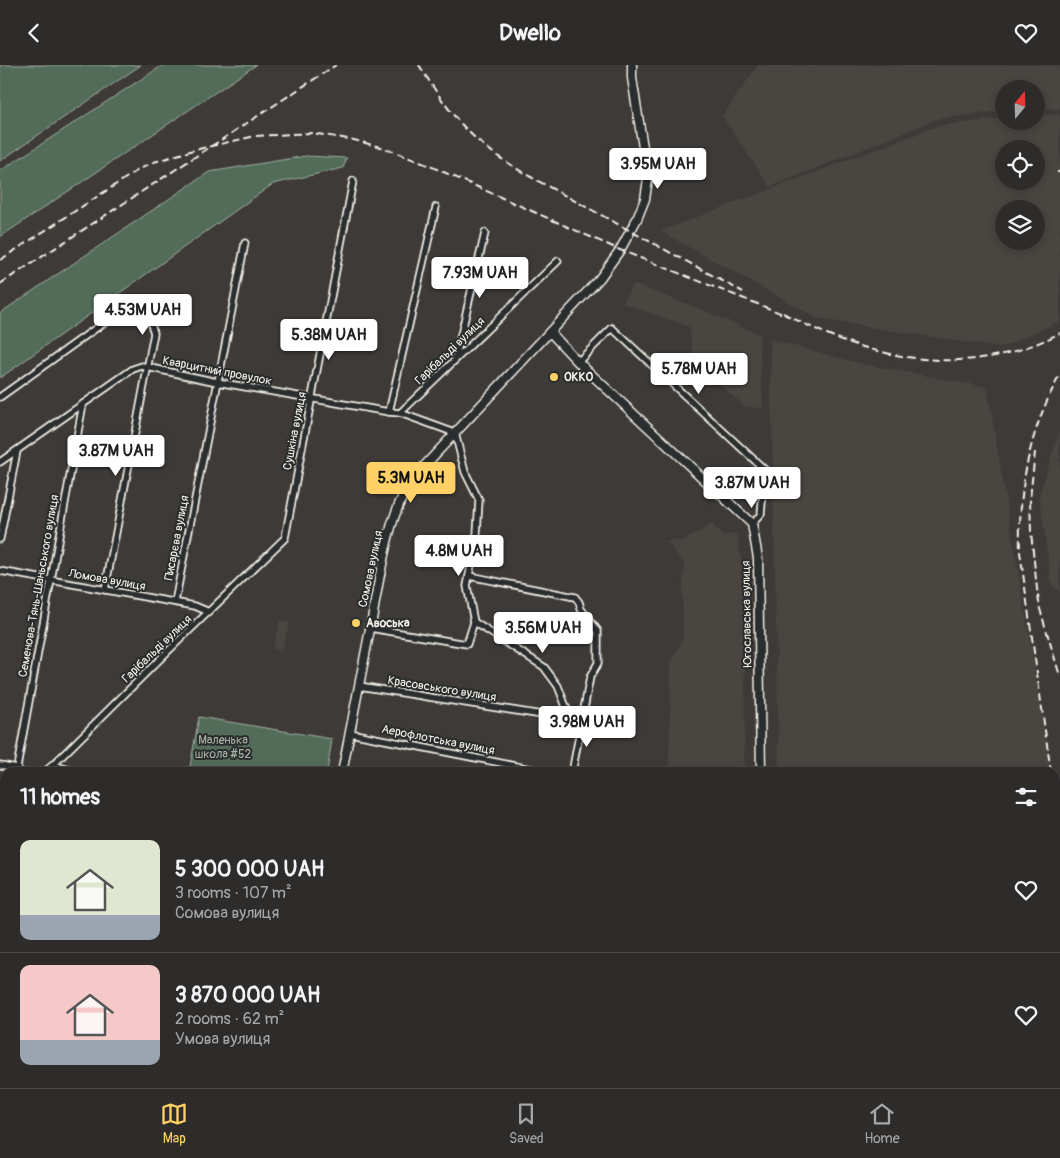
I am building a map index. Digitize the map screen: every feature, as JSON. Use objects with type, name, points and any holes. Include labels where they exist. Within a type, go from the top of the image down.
[{"type":"main road","name":"Сомова вулиця","points":[[343,767],[360,686],[378,581],[397,507],[405,489],[610,266],[637,219],[645,199],[648,179],[632,78],[632,65]]},
{"type":"main road","points":[[550,332],[578,362],[752,524]]},
{"type":"main road","name":"Югославська вулиця","points":[[752,524],[758,558],[761,767]]},
{"type":"street","name":"Сушкіна вулиця","points":[[285,539],[353,181]]},
{"type":"street","points":[[389,412],[436,207]]},
{"type":"street","points":[[455,360],[485,233]]},
{"type":"street","name":"Писарєва вулиця","points":[[175,603],[245,243]]},
{"type":"street","name":"Гарібальді вулиця","points":[[400,413],[558,261]]},
{"type":"street","points":[[0,397],[134,301],[141,303],[148,315],[154,333],[105,590]]},
{"type":"street","points":[[578,362],[612,328],[765,470],[761,514],[752,524]]},
{"type":"street","name":"Кварцитний провулок","points":[[0,462],[137,367],[400,413],[455,433]]},
{"type":"street","name":"Семенова-Тянь-Шаньського вулиця","points":[[19,767],[50,580],[83,404]]},
{"type":"street","points":[[370,628],[467,644],[474,623],[468,586],[477,534],[479,500],[465,472],[455,433]]},
{"type":"street","points":[[0,539],[16,451]]},
{"type":"street","name":"Гарібальді вулиця","points":[[51,767],[285,539]]},
{"type":"street","name":"Ломова вулиця","points":[[0,571],[195,606],[209,612]]},
{"type":"street","points":[[469,576],[578,599],[581,609],[598,631],[598,663],[590,677],[580,721],[573,767]]},
{"type":"street","points":[[474,623],[544,667],[558,686],[571,720]]},
{"type":"street","name":"Красовського вулиця","points":[[360,686],[580,721]]},
{"type":"street","name":"Аерофлотська вулиця","points":[[350,733],[521,767]]},
{"type":"street","points":[[54,765],[60,767]]},
{"type":"shaded area","points":[[758,65],[1060,65],[1060,109],[1045,109],[1045,80],[995,80],[995,112],[938,119],[770,187],[722,116]]},
{"type":"shaded area","points":[[1045,114],[1060,115],[1060,321],[1001,348],[818,319],[660,231],[937,126],[995,119],[995,130],[1045,130]]},
{"type":"shaded area","points":[[633,284],[698,308],[759,334],[763,409],[744,406],[695,363],[689,327],[622,303]]},
{"type":"shaded area","points":[[770,339],[858,363],[987,387],[1051,767],[779,767]]},
{"type":"shaded area","points":[[1060,429],[1060,592],[1052,586],[1039,495]]},
{"type":"shaded area","points":[[712,524],[723,536],[737,533],[746,590],[744,767],[671,767],[669,758],[671,662],[683,638],[682,592],[685,565],[666,541],[685,540]]},
{"type":"shaded area","points":[[280,620],[290,623],[281,652],[272,649]]},
{"type":"green space","points":[[0,65],[141,65],[0,161]]},
{"type":"green space","points":[[163,65],[256,65],[0,237],[0,171]]},
{"type":"green space","points":[[306,156],[347,158],[343,168],[273,184],[0,378],[0,313],[209,172]]},
{"type":"green space","name":"Маленька школа #52","points":[[199,717],[332,739],[328,767],[190,767]]},
{"type":"railway","points":[[0,284],[336,65]]},
{"type":"railway","points":[[419,65],[453,115],[474,137],[496,155],[529,176],[743,292]]},
{"type":"railway","points":[[0,260],[138,170],[154,162],[190,151],[255,136],[312,133],[354,140],[384,148],[430,166],[620,250],[788,316]]},
{"type":"railway","points":[[783,313],[850,343],[885,353],[920,359],[955,360],[990,357],[1025,348],[1060,333]]},
{"type":"railway","points":[[1050,767],[1020,552],[1020,529],[1024,483],[1033,439],[1040,417],[1060,375]]},
{"type":"railway","points":[[1035,452],[1030,499],[1031,532],[1037,589],[1040,609],[1060,676]]},
{"type":"place","name":"ОККО","points":[[554,377]]},
{"type":"place","name":"Авоська","points":[[356,623]]}]
